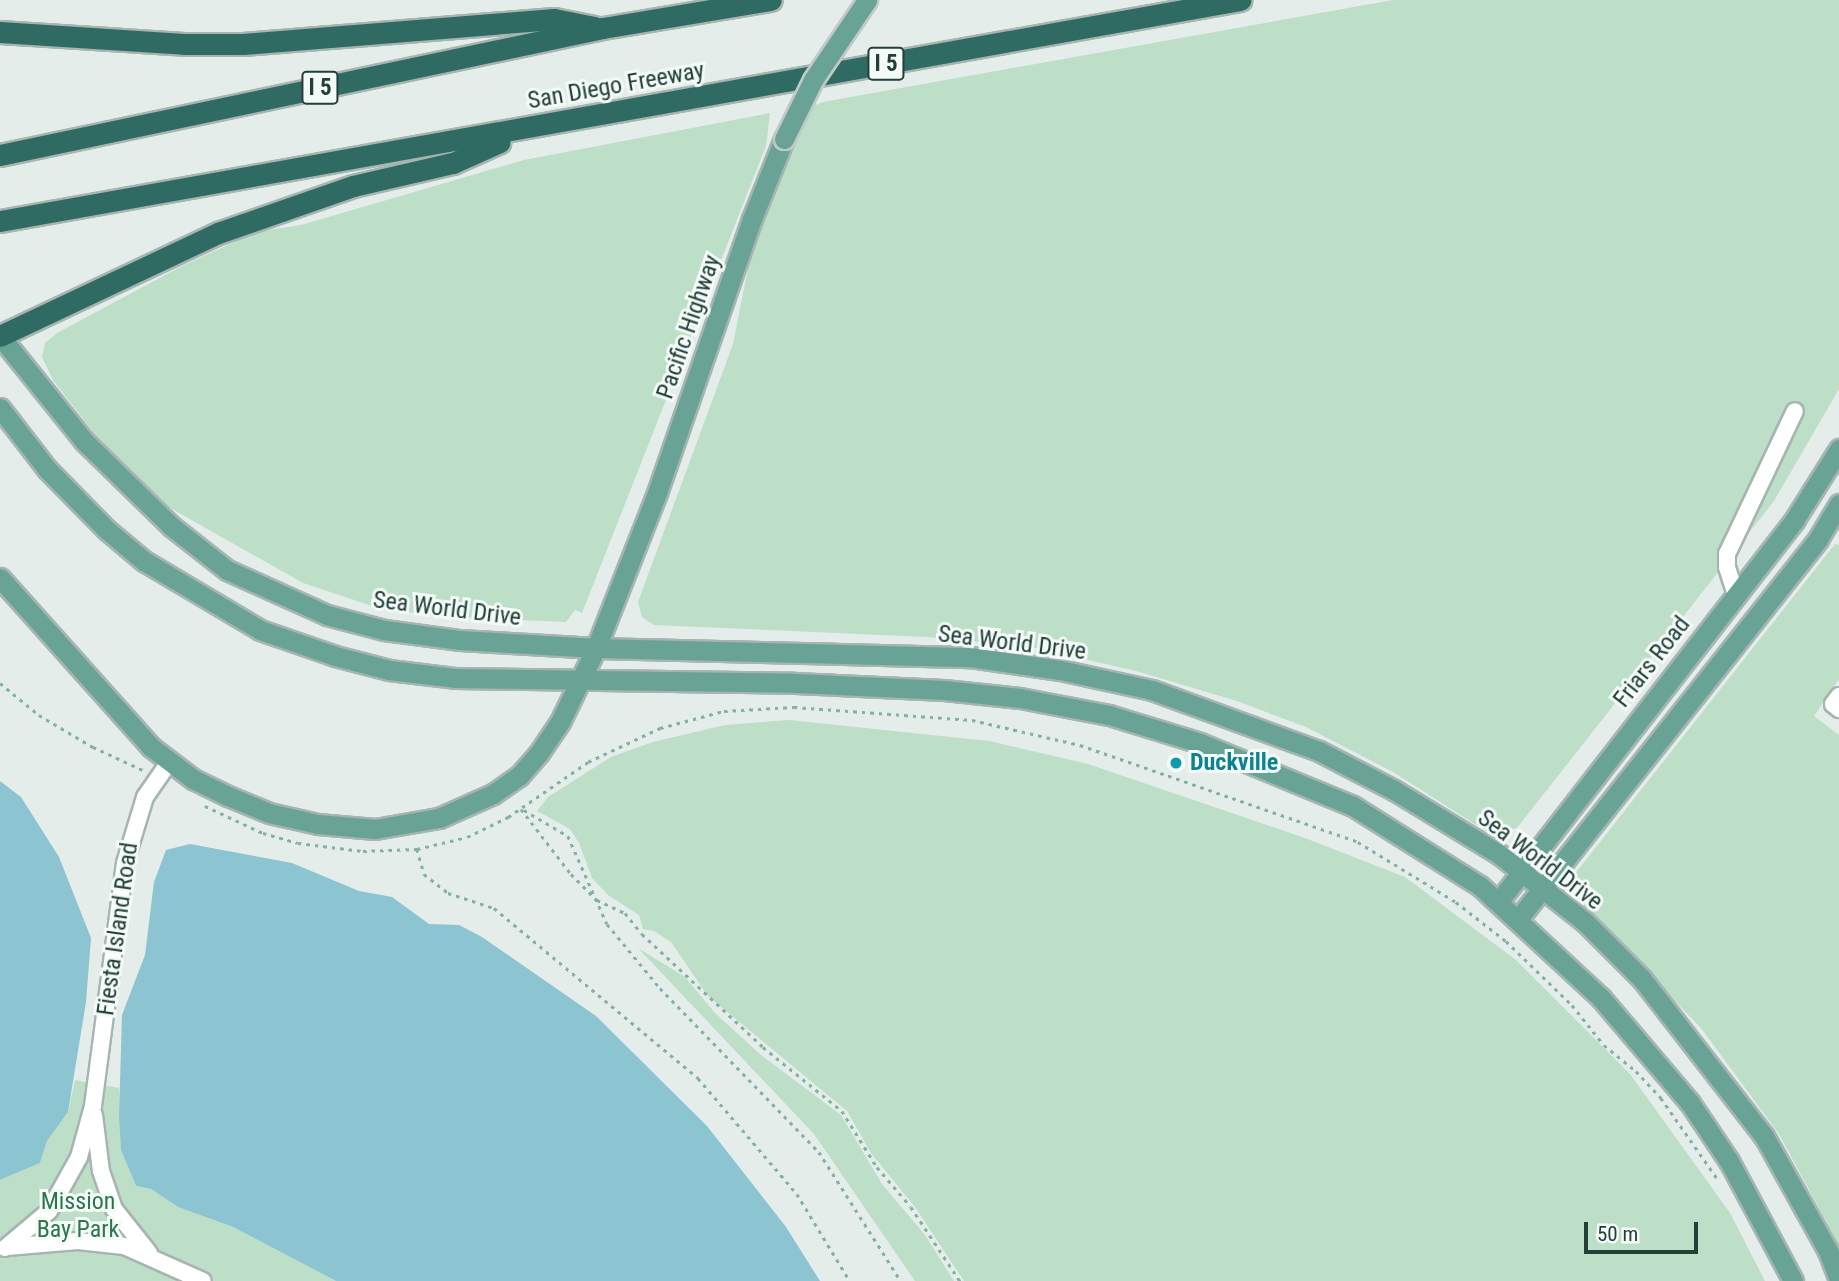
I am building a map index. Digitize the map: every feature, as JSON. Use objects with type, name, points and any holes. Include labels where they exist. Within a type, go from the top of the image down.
[{"type":"highway","name":"I 5","points":[[0,155],[603,28],[771,0]]},
{"type":"highway","name":"San Diego Freeway","points":[[0,221],[1240,0]]},
{"type":"highway","points":[[0,32],[184,44],[243,44],[554,19],[603,28]]},
{"type":"highway","points":[[0,336],[218,233],[353,186],[453,163],[531,128]]},
{"type":"main road","name":"Pacific Highway","points":[[0,578],[151,747],[194,779],[269,813],[318,824],[375,829],[412,824],[465,809],[519,776],[540,753],[560,722],[596,648],[657,493],[752,219],[784,139],[814,80],[867,0]]},
{"type":"main road","name":"Sea World Drive","points":[[0,336],[107,467],[171,526],[227,570],[327,615],[384,630],[460,640],[596,648],[970,657],[1060,670],[1152,690],[1320,751],[1394,790],[1520,870],[1585,922],[1649,986],[1763,1136],[1828,1251],[1839,1279]]},
{"type":"main road","points":[[0,408],[47,469],[107,530],[145,561],[260,630],[335,656],[389,670],[455,678],[781,683],[944,690],[1020,698],[1109,715],[1200,743],[1353,806],[1394,829],[1499,901],[1601,998],[1690,1103],[1729,1161],[1793,1281]]},
{"type":"main road","name":"Friars Road","points":[[1499,901],[1520,870],[1795,519],[1839,449]]},
{"type":"main road","points":[[1519,918],[1818,539],[1839,504]]},
{"type":"street","points":[[1736,595],[1727,567],[1727,554],[1795,411]]},
{"type":"street","points":[[1839,696],[1833,704],[1839,709]]},
{"type":"street","name":"Fiesta Island Road","points":[[2,1249],[50,1211],[79,1157],[93,1106],[125,863],[145,797],[170,761]]},
{"type":"street","name":"Fiesta Island Road","points":[[93,1106],[101,1171],[114,1209],[152,1256]]},
{"type":"street","name":"Fiesta Island Road","points":[[2,1249],[78,1241],[124,1246],[152,1256],[203,1281]]},
{"type":"path","points":[[0,683],[39,715],[93,747],[147,772]]},
{"type":"path","points":[[817,708],[972,720],[1080,745],[1358,842],[1456,902],[1506,940],[1572,1004],[1604,1045],[1636,1071],[1661,1098],[1726,1192]]},
{"type":"path","points":[[901,1281],[819,1152],[660,988],[607,924],[597,900],[568,836],[521,809],[571,874],[597,900],[625,913],[642,934],[764,1047],[842,1111],[877,1167],[911,1207],[960,1281]]},
{"type":"path","points":[[417,849],[424,874],[448,893],[494,908],[698,1079],[797,1195],[850,1281]]},
{"type":"green space","points":[[1393,0],[1839,0],[1839,389],[1774,501],[1517,828],[1492,835],[1393,772],[1306,727],[1237,701],[1136,671],[1036,648],[927,637],[654,625],[642,617],[638,602],[733,344],[749,263],[778,183],[811,107],[823,102]]},
{"type":"green space","points":[[770,113],[766,146],[582,613],[575,610],[566,622],[446,617],[378,608],[303,583],[165,505],[97,437],[53,380],[42,357],[45,343],[57,333],[182,266],[256,232],[301,225],[524,160]]},
{"type":"green space","points":[[1835,544],[1839,545],[1839,679],[1814,716],[1839,735],[1839,1246],[1779,1134],[1701,1028],[1571,895],[1570,880]]},
{"type":"green space","points":[[789,720],[989,741],[1088,764],[1305,838],[1405,877],[1516,960],[1630,1074],[1730,1213],[1765,1281],[964,1281],[915,1207],[871,1153],[847,1111],[708,996],[671,942],[654,931],[643,929],[639,915],[608,895],[592,878],[579,843],[570,829],[537,811],[548,797],[611,757],[653,742],[725,725]]},
{"type":"green space","points":[[638,948],[685,977],[715,1013],[761,1055],[841,1115],[882,1184],[925,1235],[954,1281],[915,1281],[814,1134]]},
{"type":"green space","name":"Mission Bay Park","points":[[75,1080],[119,1088],[121,1150],[136,1186],[151,1189],[178,1207],[233,1227],[336,1281],[0,1281],[0,1180],[40,1163],[47,1141],[68,1112]]},
{"type":"water","points":[[0,781],[21,797],[59,857],[91,938],[86,1002],[68,1112],[47,1141],[40,1163],[0,1180]]},
{"type":"water","points":[[190,844],[292,863],[359,891],[392,897],[429,924],[459,925],[482,937],[596,1016],[707,1126],[786,1227],[820,1281],[336,1281],[233,1227],[178,1207],[151,1189],[136,1186],[121,1150],[119,1115],[122,1015],[145,955],[154,882],[166,850]]},
{"type":"place","name":"Duckville","points":[[1176,763]]}]
